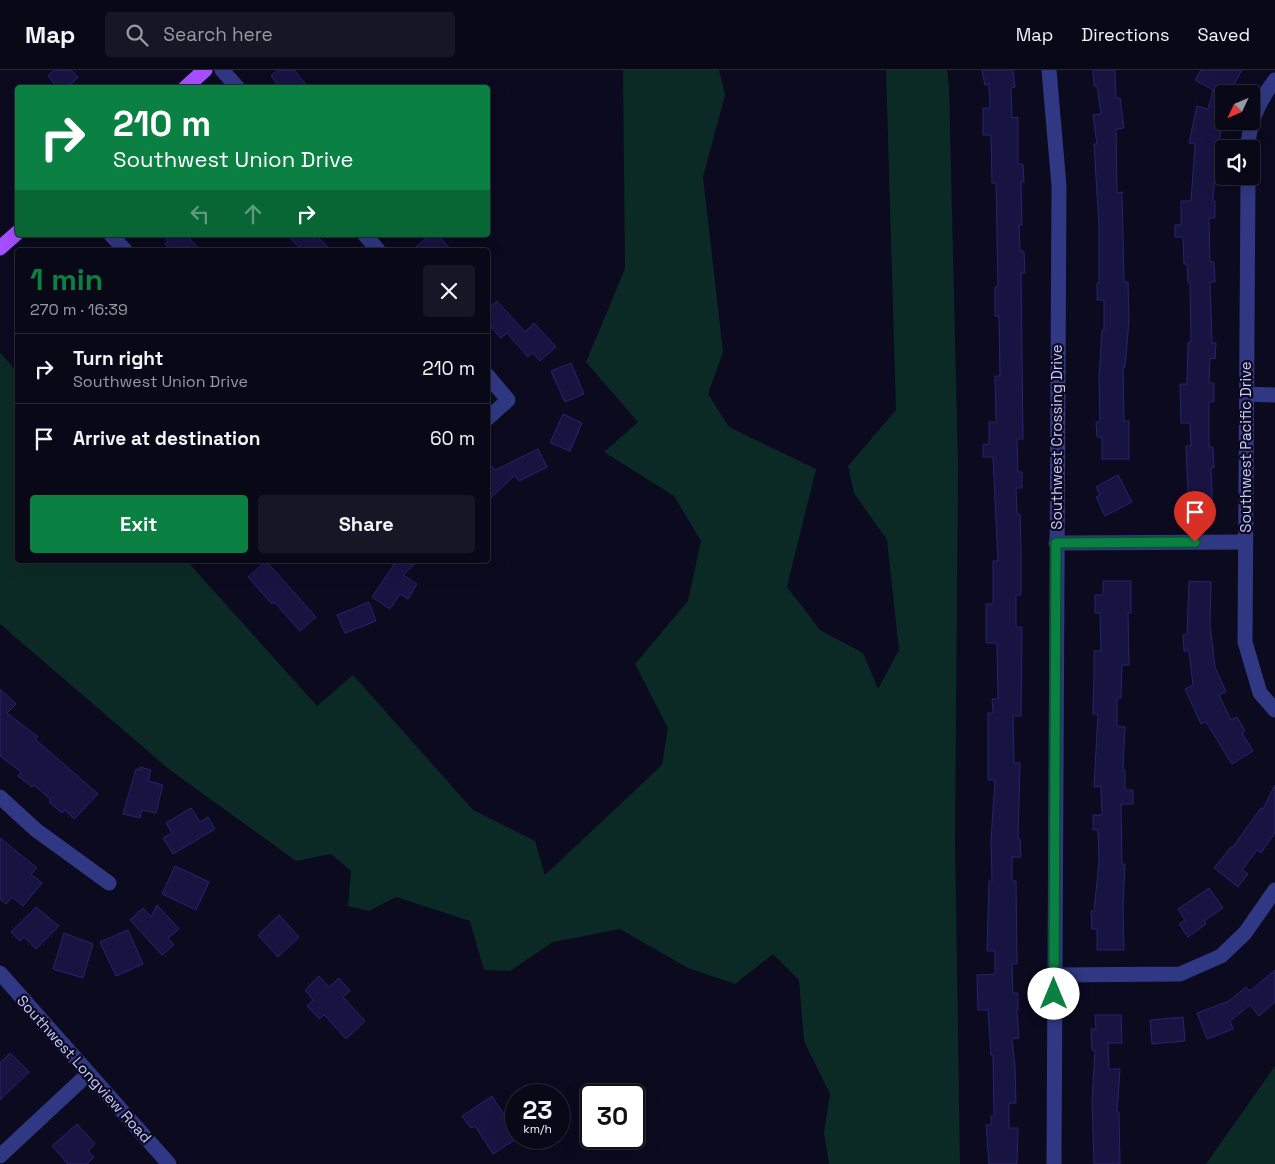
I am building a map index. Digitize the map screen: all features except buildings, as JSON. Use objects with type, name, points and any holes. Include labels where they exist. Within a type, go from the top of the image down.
[{"type":"main road","points":[[188,85],[205,70]]},
{"type":"main road","points":[[0,248],[15,235]]},
{"type":"street","points":[[222,70],[235,85]]},
{"type":"street","name":"Southwest Crossing Drive","points":[[1049,70],[1058,186],[1054,1164]]},
{"type":"street","points":[[1248,140],[1248,132],[1262,97],[1275,80]]},
{"type":"street","name":"Southwest Pacific Drive","points":[[1248,185],[1244,642],[1260,693],[1275,710]]},
{"type":"street","points":[[113,237],[122,248]]},
{"type":"street","points":[[367,237],[376,248]]},
{"type":"street","points":[[490,378],[508,400],[490,416]]},
{"type":"street","points":[[1246,394],[1275,395]]},
{"type":"street","points":[[1056,543],[1245,542]]},
{"type":"street","points":[[0,797],[36,830],[109,883]]},
{"type":"street","points":[[1054,975],[1180,974],[1222,956],[1245,934],[1275,890]]},
{"type":"street","name":"Southwest Longview Road","points":[[0,974],[88,1074],[123,1110],[169,1164]]},
{"type":"street","points":[[0,1156],[88,1074]]},
{"type":"green space","points":[[623,70],[719,70],[725,95],[703,177],[723,352],[708,394],[729,427],[816,469],[787,587],[820,630],[863,653],[878,689],[899,650],[887,540],[854,493],[848,466],[896,410],[886,70],[947,70],[949,87],[958,465],[955,842],[960,1164],[829,1164],[824,1133],[830,1094],[804,1041],[799,980],[773,954],[735,984],[688,968],[620,929],[553,942],[510,971],[484,970],[470,921],[396,897],[369,911],[348,906],[351,871],[331,854],[296,861],[170,770],[0,624],[0,352],[15,370],[15,563],[189,563],[317,706],[353,675],[473,810],[535,841],[545,875],[662,765],[668,728],[635,664],[688,601],[701,541],[674,496],[604,452],[638,422],[586,362],[625,269]]},
{"type":"green space","points":[[1275,1066],[1275,1164],[1206,1164]]},
{"type":"route","points":[[1054,994],[1056,543],[1195,542]]}]
